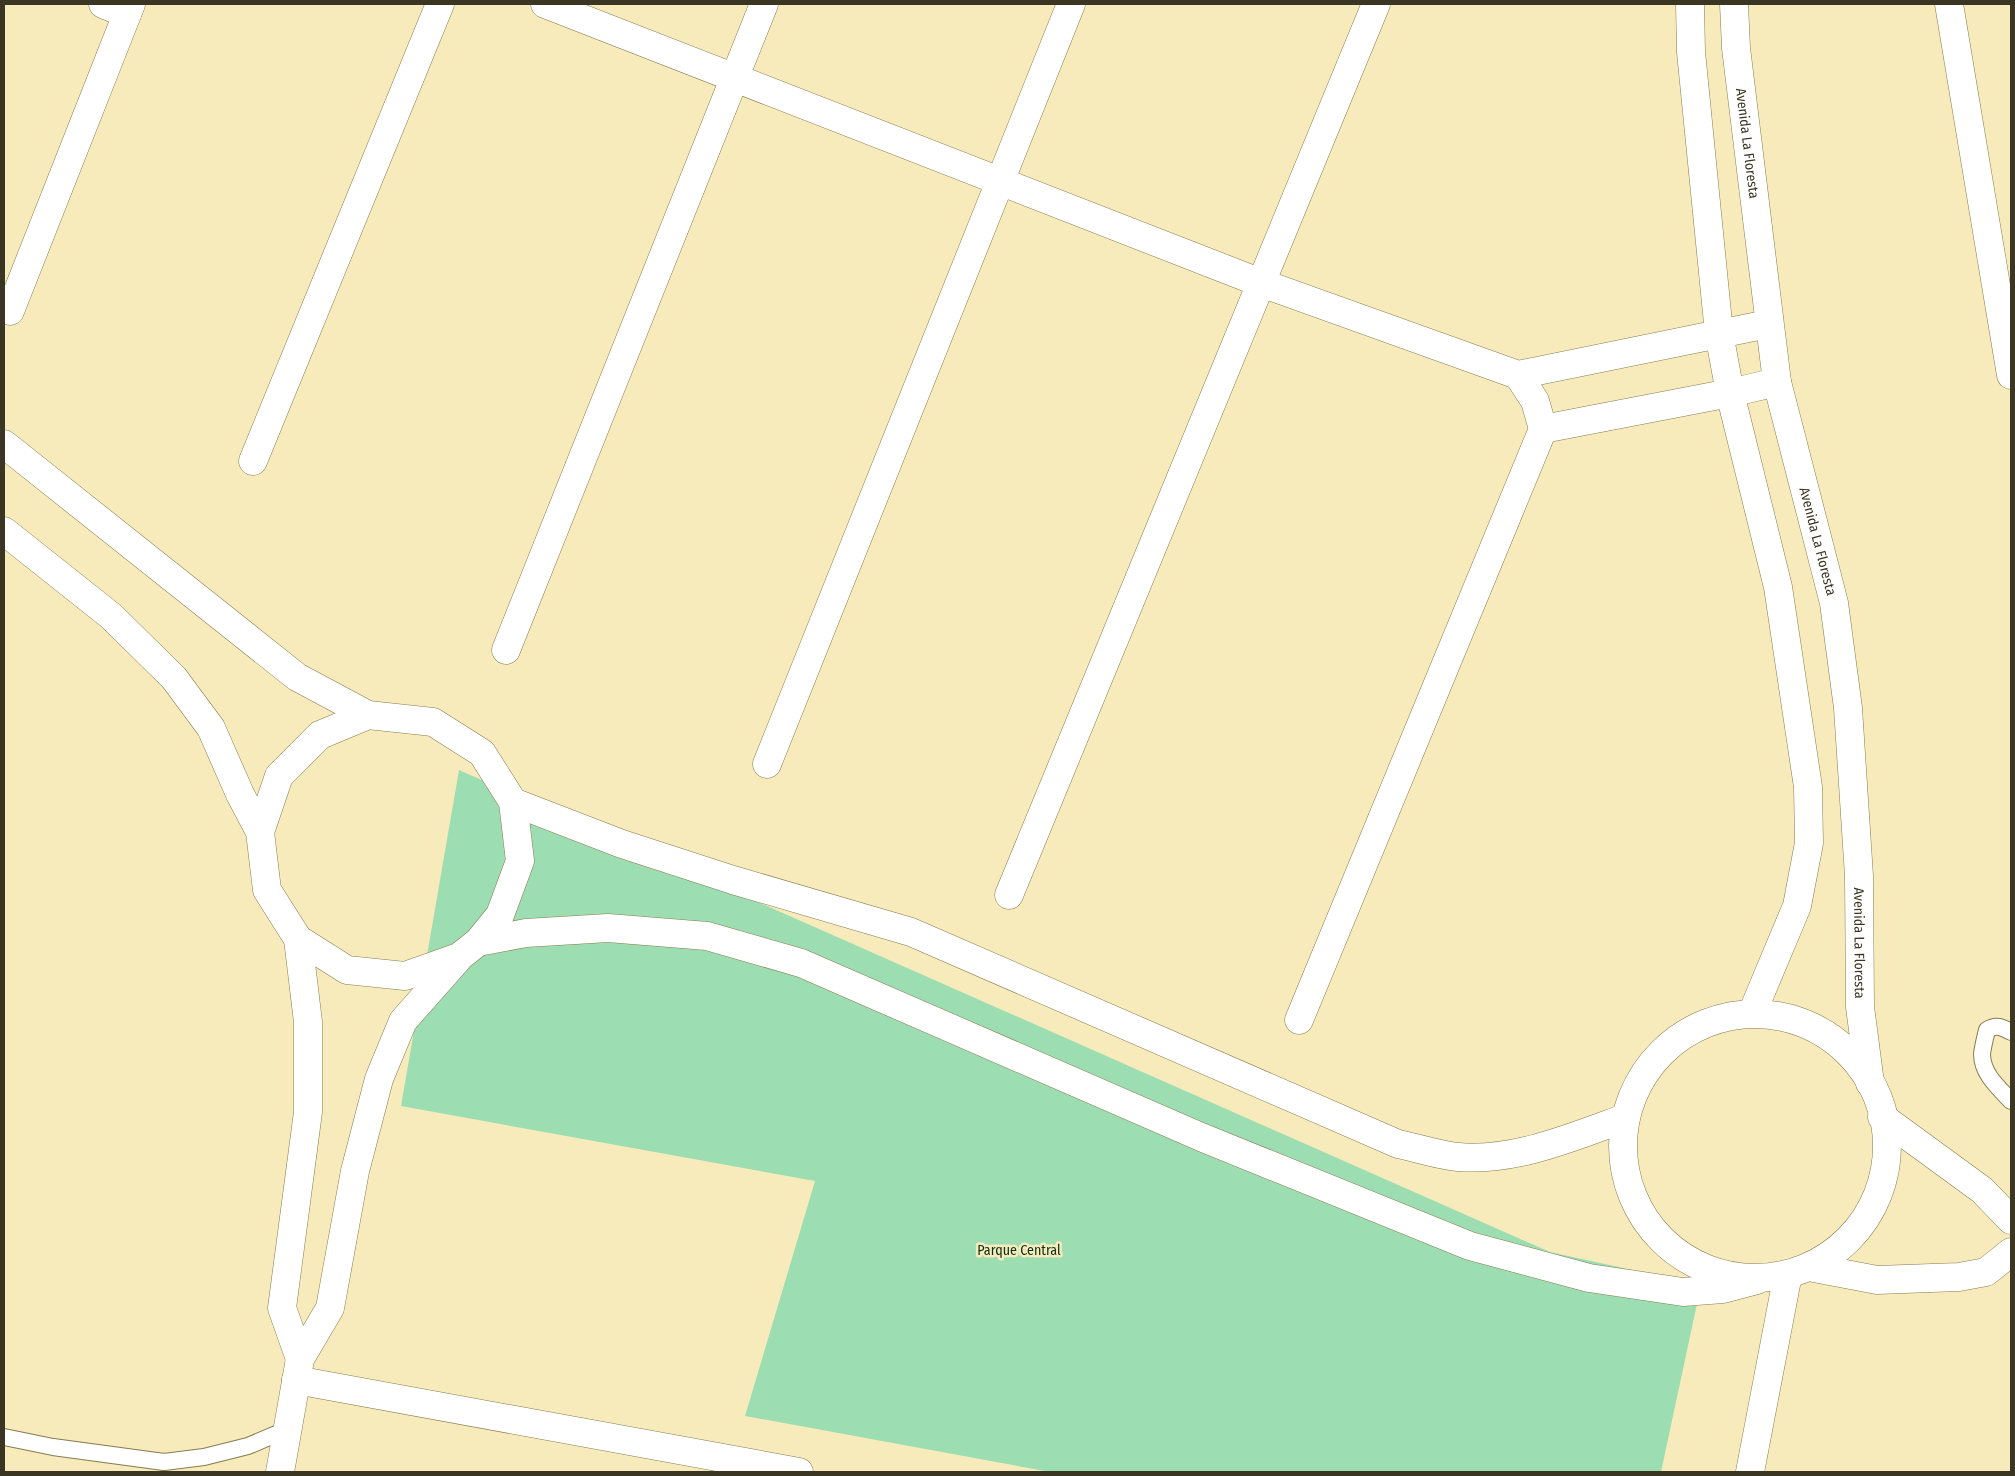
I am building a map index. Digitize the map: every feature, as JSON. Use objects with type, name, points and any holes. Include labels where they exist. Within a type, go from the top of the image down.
[{"type":"street","points":[[253,461],[440,4]]},
{"type":"street","points":[[545,4],[1261,283],[1518,375],[1768,324]]},
{"type":"street","points":[[506,650],[764,4]]},
{"type":"street","points":[[767,764],[1071,4]]},
{"type":"street","points":[[1009,894],[1376,4]]},
{"type":"street","points":[[1690,4],[1691,52],[1718,334],[1730,393],[1778,587],[1808,787],[1809,843],[1797,906],[1753,1011]]},
{"type":"street","name":"Avenida La Floresta","points":[[1734,4],[1736,48],[1768,324],[1777,382],[1834,603],[1848,708],[1858,876],[1860,1007],[1870,1083]]},
{"type":"street","points":[[1949,4],[2003,285],[2011,375]]},
{"type":"street","points":[[10,311],[120,7]]},
{"type":"street","points":[[1300,1020],[1543,428],[1535,401],[1518,375]]},
{"type":"street","points":[[1543,428],[1730,393],[1777,382]]},
{"type":"street","points":[[4,444],[297,677],[368,715],[433,722],[482,753],[513,802],[520,861],[500,915],[403,1021],[379,1078],[355,1171],[330,1308],[298,1370],[280,1472]]},
{"type":"street","points":[[4,531],[111,616],[174,678],[211,728],[240,794],[260,832],[267,890],[298,939],[347,970],[405,976],[469,950],[526,933],[608,928],[707,936],[801,963],[1201,1137],[1470,1246],[1589,1278],[1684,1292],[1723,1289],[1757,1280],[1787,1279],[1814,1268],[1861,1228],[1878,1192],[1886,1174],[1882,1117],[1870,1083],[1847,1050],[1811,1023],[1753,1011],[1695,1026],[1649,1064],[1624,1118],[1626,1178],[1652,1232],[1699,1268],[1757,1280]]},
{"type":"street","points":[[260,832],[279,776],[320,735],[368,715]]},
{"type":"street","points":[[513,802],[622,844],[733,880],[911,932],[1398,1144],[1458,1157],[1502,1155],[1554,1144],[1624,1118]]},
{"type":"street","points":[[298,939],[308,1022],[308,1112],[282,1308],[298,1370]]},
{"type":"street","points":[[1882,1117],[1982,1190],[2011,1220]]},
{"type":"street","points":[[1814,1268],[1877,1280],[1959,1277],[1986,1272],[2011,1252]]},
{"type":"street","points":[[1750,1472],[1787,1279]]},
{"type":"street","points":[[298,1370],[799,1472]]},
{"type":"lane","points":[[2011,1032],[2000,1026],[1993,1026],[1987,1030],[1982,1055],[1986,1070],[1993,1083],[2011,1101]]},
{"type":"lane","points":[[4,1437],[53,1447],[164,1462],[204,1457],[248,1446],[288,1429]]},
{"type":"green space","name":"Parque Central","points":[[459,770],[1550,1252],[1701,1285],[1661,1472],[1050,1472],[745,1416],[815,1181],[401,1106]]}]
